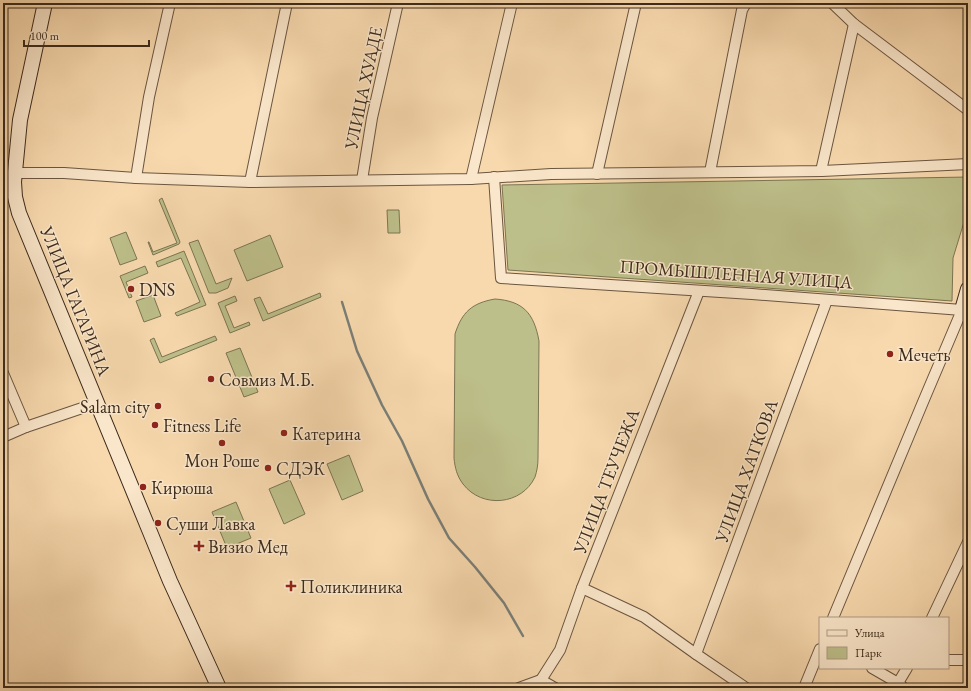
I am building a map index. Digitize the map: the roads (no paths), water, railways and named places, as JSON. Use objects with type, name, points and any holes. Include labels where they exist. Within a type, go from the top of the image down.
[{"type":"street","name":"УЛИЦА ГАГАРИНА","points":[[45,3],[20,120],[14,173],[15,197],[19,213],[168,575],[219,688]]},
{"type":"street","points":[[136,178],[149,97],[170,3]]},
{"type":"street","points":[[250,182],[287,3]]},
{"type":"street","name":"УЛИЦА ХУАДЕ","points":[[362,180],[372,118],[398,3]]},
{"type":"street","points":[[471,179],[512,3]]},
{"type":"street","points":[[597,174],[636,3]]},
{"type":"street","points":[[710,172],[742,10],[746,3]]},
{"type":"street","points":[[832,3],[854,24],[968,110]]},
{"type":"street","points":[[821,171],[854,24]]},
{"type":"street","points":[[14,173],[64,173],[136,178],[250,182],[471,179],[551,174],[821,171],[968,164]]},
{"type":"street","name":"ПРОМЫШЛЕННАЯ УЛИЦА","points":[[494,177],[501,278],[965,311]]},
{"type":"street","points":[[832,617],[923,402],[965,311],[968,289]]},
{"type":"street","name":"УЛИЦА ТЕУЧЕЖА","points":[[541,680],[560,650],[582,588],[699,291]]},
{"type":"street","name":"УЛИЦА ХАТКОВА","points":[[696,654],[827,300]]},
{"type":"street","points":[[3,373],[26,428]]},
{"type":"street","points":[[3,437],[97,403]]},
{"type":"street","points":[[932,617],[968,542]]},
{"type":"street","points":[[582,588],[644,617],[746,688]]},
{"type":"street","points":[[804,688],[819,651]]},
{"type":"street","points":[[949,660],[968,660]]},
{"type":"street","points":[[874,669],[901,686],[907,669]]},
{"type":"street","points":[[519,688],[541,680],[555,688]]},
{"type":"waterway","points":[[342,302],[357,351],[382,405],[402,441],[428,499],[449,538],[504,603],[523,636]]},
{"type":"place","name":"DNS","points":[[131,289]]},
{"type":"place","name":"Мечеть","points":[[890,354]]},
{"type":"place","name":"Совмиз М.Б.","points":[[211,379]]},
{"type":"place","name":"Salam city","points":[[158,406]]},
{"type":"place","name":"Fitness Life","points":[[155,425]]},
{"type":"place","name":"Катерина","points":[[284,433]]},
{"type":"place","name":"Мон Роше","points":[[222,443]]},
{"type":"place","name":"СДЭК","points":[[268,468]]},
{"type":"place","name":"Кирюша","points":[[143,487]]},
{"type":"place","name":"Суши Лавка","points":[[158,523]]},
{"type":"place","name":"Визио Мед","points":[[199,546]]},
{"type":"place","name":"Поликлиника","points":[[291,586]]}]
